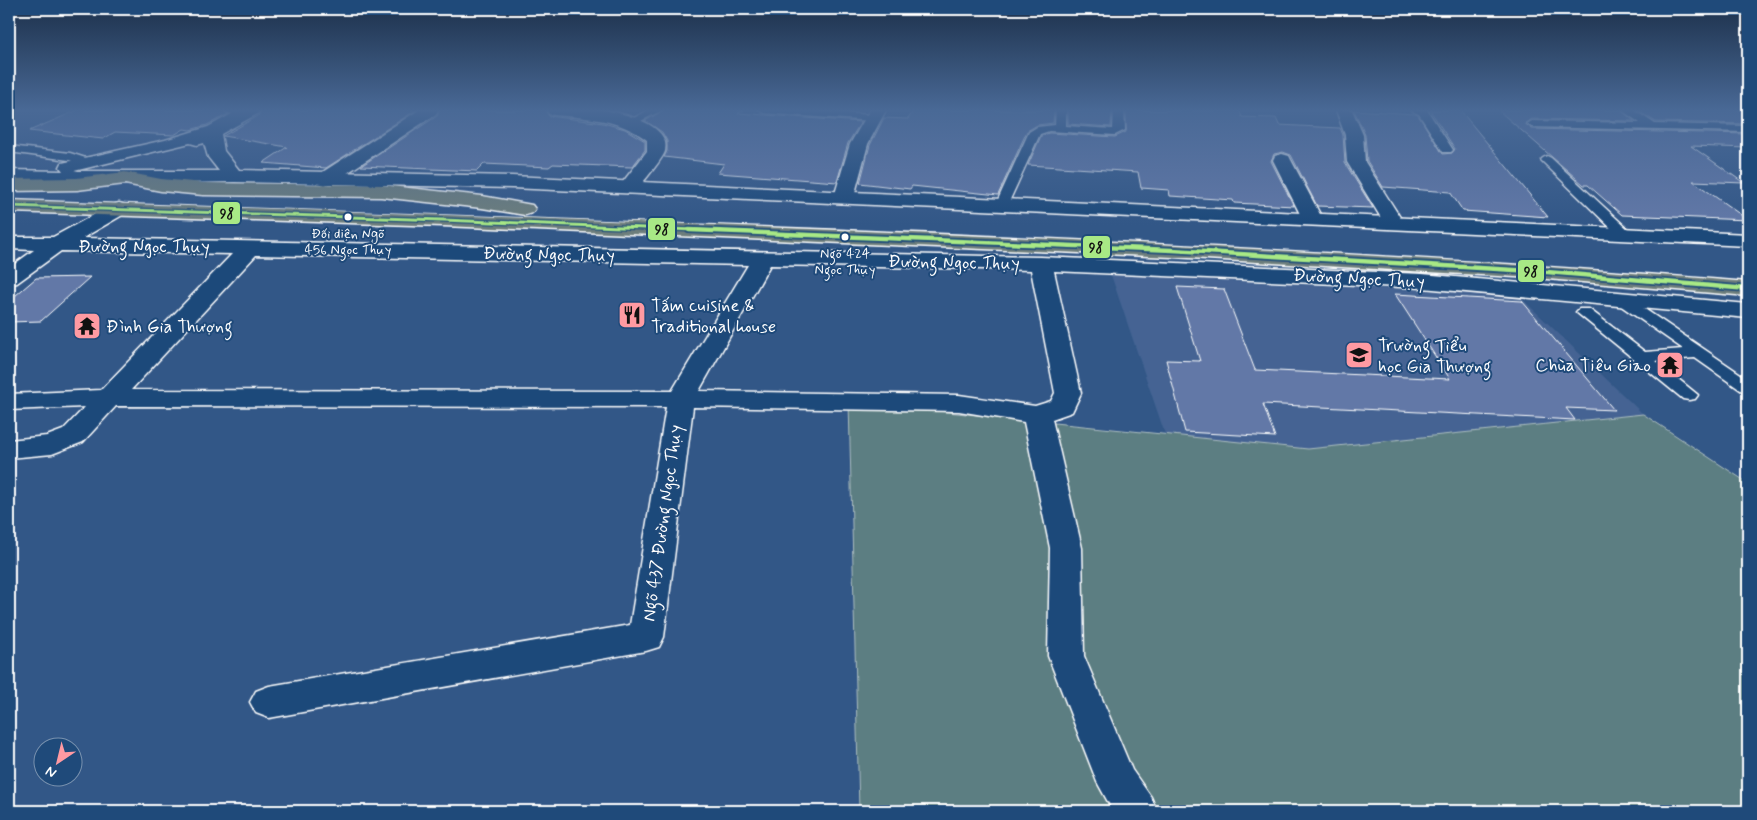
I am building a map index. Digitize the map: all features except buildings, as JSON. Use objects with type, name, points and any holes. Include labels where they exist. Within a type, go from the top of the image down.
[{"type":"main road","points":[[14,179],[77,184],[125,178],[161,185],[202,189],[381,191],[492,203],[537,211],[599,226]]},
{"type":"main road","name":"Đường Ngọc Thụy","points":[[9,206],[599,226],[1328,258],[1547,272],[1748,289]]},
{"type":"street","points":[[14,179],[150,148]]},
{"type":"street","points":[[125,178],[180,148]]},
{"type":"street","points":[[213,148],[216,156],[234,176]]},
{"type":"street","points":[[325,179],[372,148]]},
{"type":"street","points":[[628,187],[656,151],[656,148]]},
{"type":"street","points":[[844,197],[858,148]]},
{"type":"street","points":[[1355,148],[1356,162],[1393,222]]},
{"type":"street","points":[[1282,160],[1312,218]]},
{"type":"street","points":[[125,178],[234,176],[325,179],[434,179],[1312,218],[1748,240]]},
{"type":"street","points":[[9,278],[55,245],[119,209]]},
{"type":"street","name":"Đường Ngọc Thụy","points":[[9,243],[1041,264],[1422,281],[1748,311]]},
{"type":"street","points":[[9,449],[52,445],[74,436],[251,247]]},
{"type":"street","name":"Ngõ 437 Đường Ngọc Thụy","points":[[269,702],[646,637],[681,399],[762,259]]},
{"type":"street","points":[[9,402],[110,398],[681,399],[959,403],[1037,415],[1062,406],[1068,393],[1041,264]]},
{"type":"street","points":[[1037,415],[1066,548],[1066,656],[1117,782],[1136,811]]},
{"type":"lane","points":[[1002,204],[1028,148]]},
{"type":"lane","points":[[9,149],[70,157],[88,162]]},
{"type":"lane","points":[[1547,160],[1625,234]]},
{"type":"lane","points":[[1619,298],[1748,387]]},
{"type":"lane","points":[[1584,312],[1689,395]]},
{"type":"lane","points":[[1641,357],[1699,353]]},
{"type":"shaded area","name":"Trường Tiểu học Gia Thượng","points":[[1111,275],[1518,295],[1643,414],[1308,449],[1166,437]]},
{"type":"green space","points":[[849,402],[1308,449],[1643,414],[1748,483],[1748,811],[859,811]]},
{"type":"transit line","name":"98","points":[[9,206],[443,220],[1172,250],[1547,272],[1748,289]]},
{"type":"place","name":"Đối diện Ngõ 456 Ngọc Thụy","points":[[348,217]]},
{"type":"place","name":"Ngõ 424 Ngọc Thụy","points":[[845,237]]},
{"type":"place","name":"Tấm cuisine & Traditional house","points":[[632,315]]},
{"type":"place","name":"Đình Gia Thượng","points":[[87,326]]},
{"type":"place","name":"Trường Tiểu học Gia Thượng","points":[[1359,355]]},
{"type":"place","name":"Chùa Tiêu Giao","points":[[1670,365]]}]
